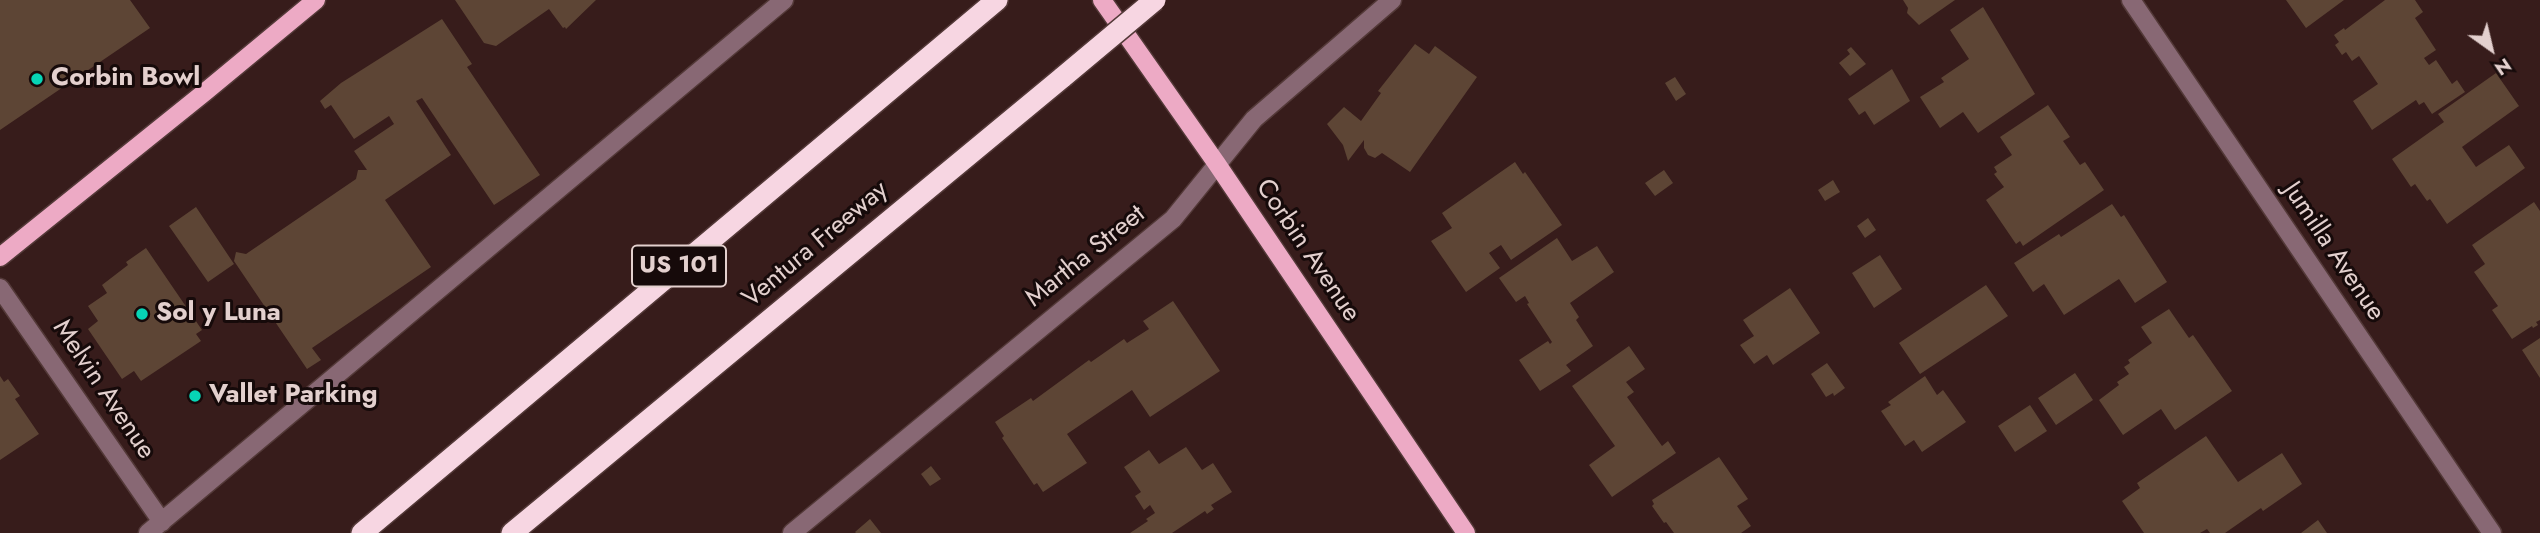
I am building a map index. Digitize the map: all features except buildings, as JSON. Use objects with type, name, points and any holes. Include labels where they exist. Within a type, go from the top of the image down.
[{"type":"highway","name":"US 101","points":[[362,533],[996,0]]},
{"type":"highway","name":"Ventura Freeway","points":[[512,533],[1155,0]]},
{"type":"main road","points":[[0,257],[316,0]]},
{"type":"main road","name":"Corbin Avenue","points":[[1102,0],[1217,164],[1466,533]]},
{"type":"street","points":[[155,527],[784,0]]},
{"type":"street","name":"Martha Street","points":[[792,533],[1173,219],[1254,119],[1392,0]]},
{"type":"street","name":"Jumilla Avenue","points":[[2131,0],[2492,533]]},
{"type":"street","name":"Melvin Avenue","points":[[0,288],[155,527]]},
{"type":"place","name":"Corbin Bowl","points":[[37,79]]},
{"type":"place","name":"Sol y Luna","points":[[142,314]]},
{"type":"place","name":"Vallet Parking","points":[[195,396]]}]
